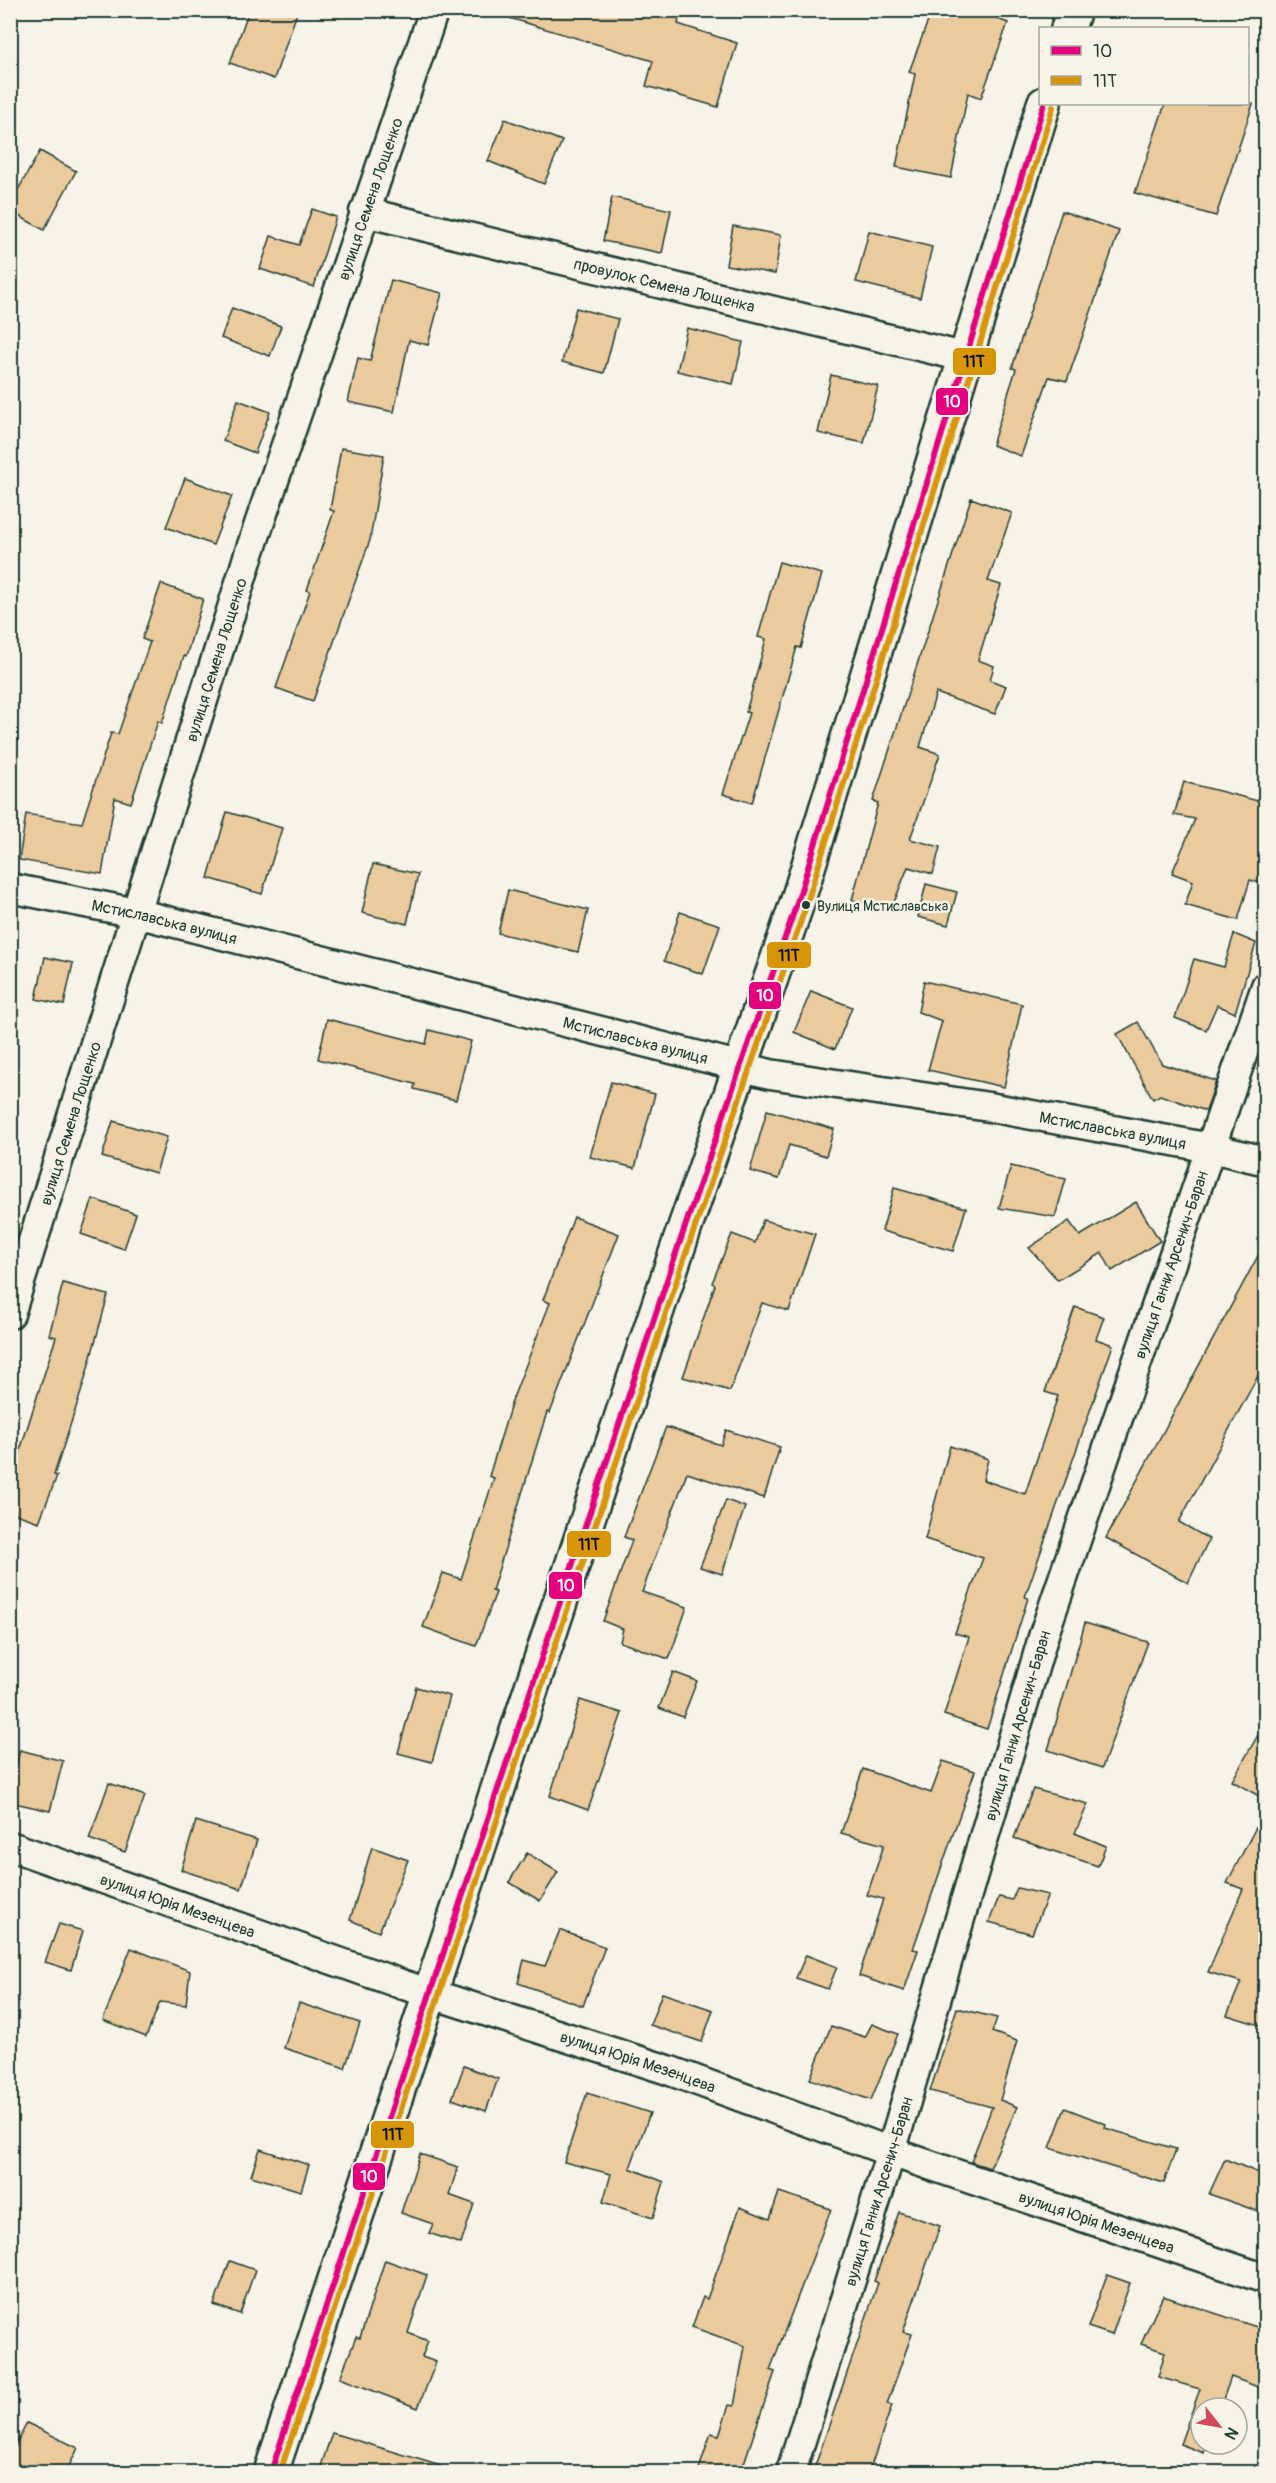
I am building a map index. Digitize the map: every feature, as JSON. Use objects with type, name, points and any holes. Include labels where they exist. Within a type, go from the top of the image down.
[{"type":"main road","points":[[1068,27],[1074,10]]},
{"type":"main road","points":[[271,2472],[740,1066],[801,891],[1044,105]]},
{"type":"street","name":"вулиця Семена Лощенко","points":[[10,1314],[249,554],[434,10]]},
{"type":"street","name":"провулок Семена Лощенка","points":[[364,212],[964,357]]},
{"type":"street","name":"Мстиславська вулиця","points":[[10,888],[136,913],[770,1074],[989,1107],[1211,1148],[1266,1161]]},
{"type":"street","name":"вулиця Ганни Арсенич-Баран","points":[[791,2472],[891,2152],[1044,1634],[1266,986]]},
{"type":"street","name":"вулиця Юрія Мезенцева","points":[[10,1846],[430,1993],[668,2070],[891,2152],[1266,2279]]},
{"type":"building","points":[[249,10],[298,10],[274,79],[230,63]]},
{"type":"building","points":[[507,10],[681,10],[678,24],[737,43],[718,107],[646,86],[653,61],[506,17]]},
{"type":"building","points":[[932,10],[975,10],[1008,23],[981,98],[968,93],[951,178],[896,167],[915,74],[909,72]]},
{"type":"building","points":[[1253,104],[1216,216],[1135,193],[1165,105]]},
{"type":"building","points":[[505,119],[562,141],[544,184],[488,161]]},
{"type":"building","points":[[40,151],[76,171],[44,230],[10,211],[10,204]]},
{"type":"building","points":[[612,197],[671,210],[662,253],[603,241]]},
{"type":"building","points":[[312,209],[336,217],[314,287],[260,269],[271,236],[299,245]]},
{"type":"building","points":[[1062,211],[1119,231],[1067,381],[1049,377],[1021,456],[992,445],[1016,369],[1012,368]]},
{"type":"building","points":[[733,226],[781,235],[775,274],[726,265]]},
{"type":"building","points":[[869,231],[932,247],[920,298],[856,282]]},
{"type":"building","points":[[391,280],[442,293],[428,345],[409,340],[394,412],[348,402],[358,358],[370,361]]},
{"type":"building","points":[[232,308],[281,326],[270,356],[221,338]]},
{"type":"building","points":[[576,308],[618,319],[604,373],[562,362]]},
{"type":"building","points":[[687,328],[743,342],[733,384],[677,371]]},
{"type":"building","points":[[831,375],[878,386],[864,443],[818,433]]},
{"type":"building","points":[[238,400],[270,412],[255,453],[223,441]]},
{"type":"building","points":[[341,448],[384,455],[370,540],[313,701],[276,688],[310,591],[307,590],[334,511],[330,510]]},
{"type":"building","points":[[185,478],[232,496],[213,545],[166,527]]},
{"type":"building","points":[[971,498],[1012,513],[988,581],[1001,585],[978,660],[994,666],[990,680],[1006,686],[995,714],[936,693],[920,747],[940,754],[910,839],[940,847],[933,874],[908,867],[891,910],[852,900],[878,803],[873,801]]},
{"type":"building","points":[[779,562],[822,574],[801,648],[797,647],[752,803],[723,794],[749,713],[746,712],[766,639],[758,637]]},
{"type":"building","points":[[161,584],[203,599],[186,657],[184,656],[162,723],[158,721],[131,803],[115,798],[102,874],[19,860],[26,814],[82,823],[111,733],[118,734],[150,642],[142,639]]},
{"type":"building","points":[[1184,782],[1266,803],[1266,885],[1250,880],[1238,920],[1185,905],[1193,881],[1172,873],[1195,819],[1174,815]]},
{"type":"building","points":[[227,812],[282,828],[262,894],[208,878]]},
{"type":"building","points":[[373,864],[418,874],[407,924],[362,913]]},
{"type":"building","points":[[926,884],[957,892],[948,925],[918,917]]},
{"type":"building","points":[[508,890],[588,910],[578,952],[498,933]]},
{"type":"building","points":[[680,912],[720,925],[703,974],[664,961]]},
{"type":"building","points":[[1234,934],[1256,943],[1235,1013],[1217,1005],[1206,1030],[1175,1018],[1194,959],[1224,967]]},
{"type":"building","points":[[45,957],[73,963],[64,1005],[36,999]]},
{"type":"building","points":[[924,981],[1022,1004],[1004,1087],[928,1070],[942,1021],[918,1012]]},
{"type":"building","points":[[811,991],[852,1007],[835,1049],[794,1032]]},
{"type":"building","points":[[327,1019],[426,1044],[429,1030],[471,1041],[456,1100],[414,1089],[415,1084],[318,1059]]},
{"type":"building","points":[[1138,1022],[1162,1064],[1216,1081],[1206,1111],[1160,1095],[1153,1099],[1117,1034]]},
{"type":"building","points":[[611,1082],[655,1094],[635,1168],[590,1157]]},
{"type":"building","points":[[767,1110],[834,1129],[826,1156],[789,1145],[779,1179],[750,1171]]},
{"type":"building","points":[[113,1121],[167,1137],[156,1173],[102,1157]]},
{"type":"building","points":[[1011,1166],[1066,1179],[1055,1217],[999,1208]]},
{"type":"building","points":[[894,1188],[966,1208],[953,1251],[882,1231]]},
{"type":"building","points":[[93,1199],[136,1214],[124,1249],[81,1234]]},
{"type":"building","points":[[1136,1202],[1160,1241],[1112,1271],[1102,1253],[1058,1280],[1029,1248],[1069,1221],[1080,1236]]},
{"type":"building","points":[[574,1217],[619,1234],[550,1413],[547,1412],[492,1591],[496,1592],[476,1646],[423,1627],[443,1573],[461,1579],[494,1478],[489,1476],[513,1398],[550,1303],[543,1300]]},
{"type":"building","points":[[763,1220],[815,1234],[789,1311],[762,1303],[730,1391],[683,1377],[715,1285],[712,1283],[732,1234],[755,1243]]},
{"type":"building","points":[[1266,1241],[1266,1361],[1179,1522],[1209,1539],[1188,1583],[1106,1538]]},
{"type":"building","points":[[63,1283],[108,1295],[83,1386],[54,1475],[57,1476],[39,1522],[10,1512],[10,1458],[17,1460],[56,1337],[49,1335]]},
{"type":"building","points":[[1075,1307],[1104,1317],[1096,1339],[1113,1345],[1025,1597],[1028,1598],[987,1729],[944,1715],[969,1637],[955,1633],[983,1558],[925,1539],[950,1446],[988,1459],[983,1480],[1025,1494],[1058,1396],[1045,1392]]},
{"type":"building","points":[[666,1427],[721,1445],[726,1430],[780,1447],[764,1498],[687,1473],[642,1592],[687,1607],[669,1659],[620,1642],[623,1629],[603,1621],[632,1540],[624,1537]]},
{"type":"building","points":[[726,1500],[745,1507],[722,1574],[700,1567]]},
{"type":"building","points":[[1085,1623],[1148,1642],[1102,1768],[1048,1750]]},
{"type":"building","points":[[673,1672],[697,1681],[683,1717],[659,1708]]},
{"type":"building","points":[[416,1687],[450,1696],[432,1762],[398,1753]]},
{"type":"building","points":[[580,1700],[622,1713],[588,1810],[550,1796]]},
{"type":"building","points":[[1266,1721],[1266,1800],[1232,1781]]},
{"type":"building","points":[[20,1750],[63,1761],[50,1811],[10,1802],[10,1788]]},
{"type":"building","points":[[943,1761],[975,1771],[913,1949],[918,1950],[904,1991],[859,1976],[883,1899],[867,1895],[884,1845],[841,1833],[863,1769],[931,1793]]},
{"type":"building","points":[[109,1783],[145,1796],[125,1852],[89,1839]]},
{"type":"building","points":[[1033,1789],[1088,1804],[1075,1833],[1106,1846],[1098,1866],[1014,1838]]},
{"type":"building","points":[[1266,1808],[1266,2027],[1227,2015],[1241,1982],[1208,1972],[1243,1889],[1227,1883]]},
{"type":"building","points":[[196,1821],[257,1840],[241,1889],[181,1870]]},
{"type":"building","points":[[372,1847],[408,1860],[379,1932],[350,1920]]},
{"type":"building","points":[[527,1853],[558,1872],[540,1901],[509,1882]]},
{"type":"building","points":[[1017,1888],[1048,1895],[1032,1934],[989,1922],[999,1897],[1012,1900]]},
{"type":"building","points":[[59,1924],[83,1931],[71,1970],[45,1962]]},
{"type":"building","points":[[560,1930],[605,1947],[583,2006],[518,1983],[524,1960],[545,1966]]},
{"type":"building","points":[[131,1948],[190,1971],[186,2005],[160,2002],[146,2037],[103,2020]]},
{"type":"building","points":[[806,1955],[837,1967],[828,1989],[796,1978]]},
{"type":"building","points":[[662,1993],[713,2010],[702,2042],[650,2025]]},
{"type":"building","points":[[299,2003],[360,2023],[345,2068],[284,2048]]},
{"type":"building","points":[[957,2008],[997,2018],[992,2032],[1017,2041],[1000,2100],[1017,2107],[990,2168],[971,2162],[992,2107],[930,2091]]},
{"type":"building","points":[[872,2024],[898,2034],[871,2100],[810,2079],[831,2026],[865,2037]]},
{"type":"building","points":[[464,2066],[498,2079],[486,2111],[452,2099]]},
{"type":"building","points":[[587,2093],[650,2113],[630,2168],[664,2182],[653,2218],[603,2202],[611,2174],[564,2162]]},
{"type":"building","points":[[1065,2108],[1106,2124],[1105,2128],[1176,2149],[1164,2183],[1050,2148]]},
{"type":"building","points":[[260,2149],[309,2165],[301,2191],[251,2176]]},
{"type":"building","points":[[420,2154],[458,2167],[449,2195],[474,2204],[461,2244],[429,2233],[433,2224],[401,2213]]},
{"type":"building","points":[[1225,2159],[1266,2176],[1266,2197],[1260,2212],[1209,2194]]},
{"type":"building","points":[[779,2192],[831,2209],[770,2370],[775,2372],[741,2472],[698,2472],[711,2433],[719,2435],[729,2405],[734,2406],[745,2346],[692,2327],[703,2297],[707,2299],[740,2207],[770,2219]]},
{"type":"building","points":[[899,2212],[940,2226],[903,2332],[912,2334],[887,2404],[892,2405],[869,2472],[813,2472],[878,2283],[874,2281]]},
{"type":"building","points":[[385,2260],[427,2275],[408,2333],[428,2341],[422,2357],[436,2362],[418,2408],[340,2378],[356,2337],[360,2338]]},
{"type":"building","points":[[230,2261],[255,2270],[240,2314],[214,2305]]},
{"type":"building","points":[[1107,2275],[1130,2283],[1112,2335],[1088,2327]]},
{"type":"building","points":[[1163,2296],[1266,2330],[1266,2390],[1231,2377],[1224,2396],[1197,2396],[1200,2389],[1158,2377],[1165,2352],[1141,2344]]},
{"type":"building","points":[[1189,2419],[1189,2447],[1180,2444]]},
{"type":"building","points":[[27,2423],[78,2448],[66,2472],[10,2472],[10,2457]]},
{"type":"building","points":[[332,2433],[441,2466],[440,2472],[319,2472]]},
{"type":"transit line","name":"10","points":[[271,2472],[675,1256],[797,903],[1044,105]]},
{"type":"transit line","name":"11Т","points":[[280,2472],[684,1259],[806,906],[1053,107]]},
{"type":"place","name":"Вулиця Мстиславська","points":[[806,905]]}]
